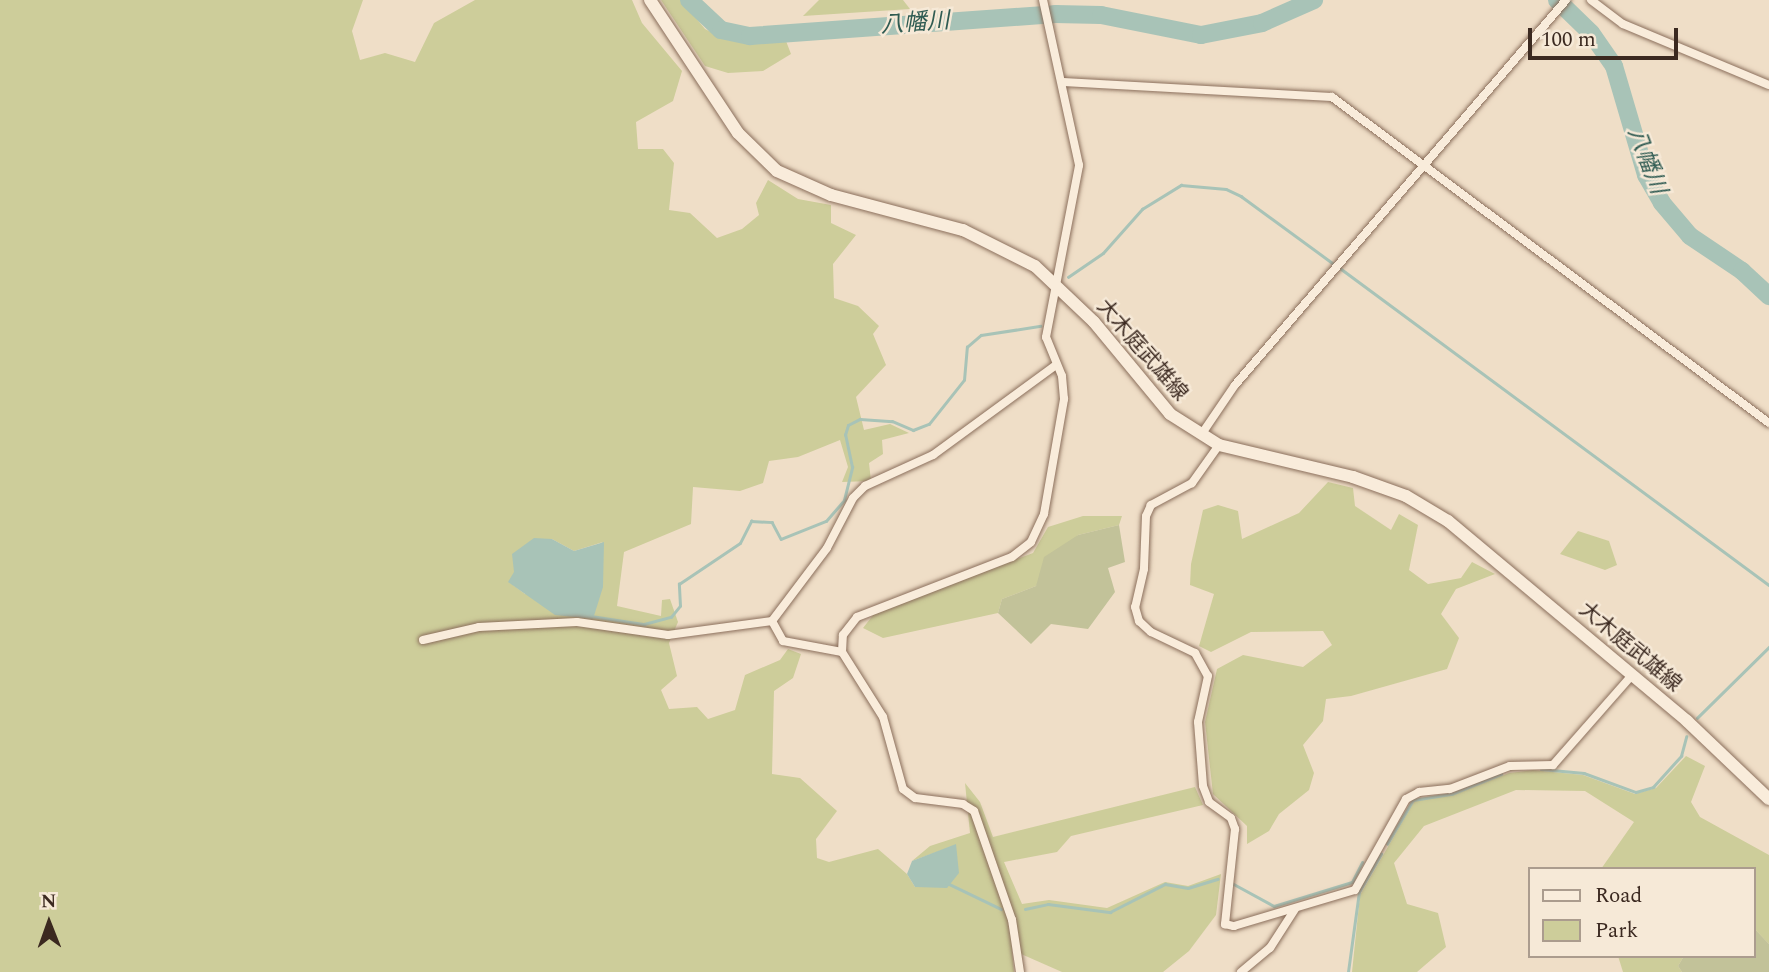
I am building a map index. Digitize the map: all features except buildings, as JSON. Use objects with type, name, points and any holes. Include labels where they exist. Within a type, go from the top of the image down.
[{"type":"main road","name":"大木庭武雄線","points":[[650,0],[738,133],[778,171],[831,195],[998,243],[1057,283],[1170,414],[1219,445],[1353,477],[1406,496],[1500,562],[1633,674],[1769,799]]},
{"type":"street","points":[[1020,972],[1012,920],[974,811],[950,801],[915,798],[903,789],[883,717],[842,652],[843,635],[857,617],[1012,557],[1031,542],[1044,514],[1064,399],[1046,337],[1079,165],[1043,0]]},
{"type":"street","points":[[1201,435],[1235,385],[1566,0]]},
{"type":"street","points":[[1591,0],[1623,24],[1769,85]]},
{"type":"street","points":[[1063,82],[1332,97],[1769,423]]},
{"type":"street","points":[[423,640],[479,627],[576,622],[668,635],[772,621],[865,486],[933,454],[1056,365]]},
{"type":"street","points":[[1219,445],[1192,482],[1151,505],[1146,516],[1144,569],[1135,607],[1139,621],[1151,632],[1195,653],[1208,676],[1198,722],[1203,786],[1209,802],[1231,818],[1235,829],[1225,924],[1234,926],[1355,890],[1406,799],[1419,792],[1450,789],[1510,766],[1553,765],[1633,674]]},
{"type":"street","points":[[772,621],[783,641],[842,652]]},
{"type":"street","points":[[1241,972],[1270,948],[1295,909]]},
{"type":"green space","points":[[0,0],[363,0],[352,31],[360,60],[385,53],[415,62],[434,23],[475,0],[632,0],[642,23],[682,71],[673,101],[636,122],[638,149],[663,149],[674,163],[669,210],[690,213],[717,238],[742,229],[759,215],[756,203],[768,180],[798,199],[831,205],[831,223],[856,235],[833,264],[834,298],[858,306],[879,326],[873,334],[886,365],[856,397],[864,430],[890,424],[909,433],[882,440],[883,454],[869,463],[871,481],[842,482],[848,467],[840,440],[798,457],[769,461],[763,483],[740,491],[693,487],[691,524],[624,552],[617,606],[661,616],[662,600],[670,599],[678,622],[669,643],[677,676],[661,690],[669,709],[697,707],[708,719],[735,710],[745,675],[780,660],[788,649],[801,654],[793,678],[774,691],[772,774],[800,778],[837,811],[816,839],[817,858],[829,862],[878,849],[907,874],[915,887],[956,845],[912,861],[930,846],[970,833],[965,783],[980,802],[993,837],[1195,787],[1203,805],[1071,836],[1057,852],[1004,862],[1022,904],[1049,900],[1107,908],[1165,882],[1188,886],[1221,874],[1216,915],[1189,951],[1163,972],[1062,972],[1012,950],[1014,972],[0,972]],"holes":[[[552,539],[574,551],[603,542],[525,594],[509,582]]]},
{"type":"green space","points":[[661,0],[681,0],[705,29],[727,40],[786,41],[791,54],[763,71],[728,73],[705,66]]},
{"type":"green space","points":[[819,0],[903,0],[910,9],[803,16]]},
{"type":"green space","points":[[1328,482],[1353,488],[1355,506],[1391,530],[1399,514],[1418,525],[1409,570],[1428,584],[1461,578],[1472,562],[1495,574],[1456,589],[1441,614],[1459,638],[1447,669],[1351,696],[1326,699],[1323,721],[1303,745],[1314,773],[1309,790],[1279,814],[1269,831],[1247,844],[1247,826],[1213,794],[1205,722],[1217,669],[1243,655],[1303,667],[1332,645],[1323,631],[1251,632],[1211,652],[1199,646],[1214,594],[1190,585],[1191,564],[1203,510],[1218,505],[1238,511],[1242,539],[1299,513]]},
{"type":"green space","points":[[1083,516],[1122,516],[1119,525],[1078,535],[1036,586],[1002,599],[998,613],[883,638],[863,628],[874,614],[1033,553],[1048,527]]},
{"type":"green space","points":[[1119,525],[1125,562],[1108,568],[1115,592],[1088,629],[1051,624],[1031,644],[998,613],[1002,599],[1036,586],[1044,557],[1078,535]]},
{"type":"green space","points":[[1578,531],[1609,541],[1617,565],[1605,570],[1560,554]]},
{"type":"green space","points":[[1686,756],[1705,766],[1691,802],[1700,817],[1769,855],[1769,944],[1755,929],[1755,867],[1602,867],[1634,822],[1585,791],[1516,790],[1424,826],[1394,863],[1407,904],[1438,913],[1446,947],[1417,972],[1352,972],[1360,895],[1415,800],[1453,795],[1509,773],[1533,770],[1583,775],[1635,794],[1656,788]]},
{"type":"green space","points":[[1755,929],[1769,944],[1769,972],[1682,972],[1678,966],[1683,958],[1755,958]]},
{"type":"green space","points":[[1619,958],[1683,958],[1678,966],[1682,972],[1623,972]]},
{"type":"shaded area","points":[[534,538],[552,539],[574,551],[604,542],[603,587],[593,619],[555,615],[508,582],[514,572],[512,554]]},
{"type":"shaded area","points":[[956,844],[959,873],[947,888],[915,887],[907,874],[912,861]]},
{"type":"waterway","name":"八幡川","points":[[689,0],[721,30],[750,36],[1055,14],[1101,15],[1201,35],[1262,23],[1314,0]]},
{"type":"waterway","name":"八幡川","points":[[1557,0],[1591,33],[1614,66],[1646,175],[1662,203],[1690,236],[1742,271],[1769,296]]},
{"type":"waterway","points":[[1068,277],[1103,253],[1142,209],[1181,185],[1226,189],[1241,196],[1334,264]]},
{"type":"waterway","points":[[1340,268],[1769,585]]},
{"type":"waterway","points":[[591,616],[644,624],[671,617],[680,606],[679,584],[740,543],[751,521],[772,522],[781,539],[826,521],[844,500],[852,467],[845,435],[848,425],[860,419],[892,421],[913,430],[929,424],[964,380],[967,347],[981,335],[1040,326]]},
{"type":"waterway","points":[[1697,718],[1769,647]]},
{"type":"waterway","points":[[1541,769],[1584,773],[1636,792],[1653,787],[1681,756],[1686,737]]},
{"type":"waterway","points":[[1387,844],[1413,800],[1452,794],[1501,774]]},
{"type":"waterway","points":[[1348,972],[1359,892],[1381,854]]},
{"type":"waterway","points":[[1232,883],[1274,906],[1352,882],[1362,862]]},
{"type":"waterway","points":[[1025,909],[1048,904],[1110,912],[1165,884],[1188,888],[1218,879]]},
{"type":"waterway","points":[[947,883],[1001,909]]}]
